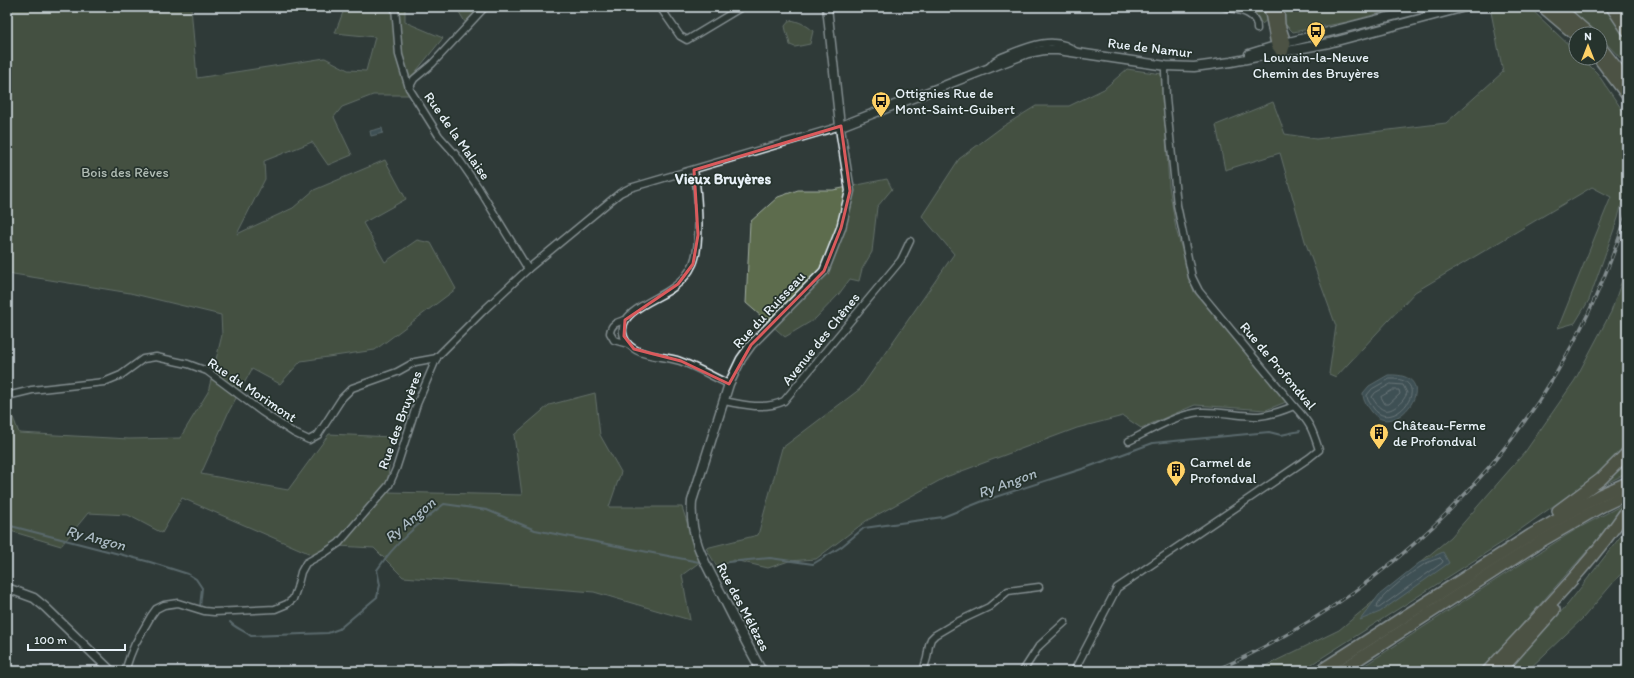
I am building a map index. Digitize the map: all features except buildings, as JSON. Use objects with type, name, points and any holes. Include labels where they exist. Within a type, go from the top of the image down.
[{"type":"highway","points":[[1270,7],[1281,47]]},
{"type":"highway","points":[[1278,7],[1281,47]]},
{"type":"highway","points":[[1542,7],[1568,28]]},
{"type":"highway","points":[[1558,7],[1580,26]]},
{"type":"highway","points":[[1612,7],[1627,30]]},
{"type":"highway","points":[[1622,7],[1627,15]]},
{"type":"highway","points":[[1608,52],[1627,70]]},
{"type":"highway","points":[[1608,57],[1627,81]]},
{"type":"highway","points":[[1604,66],[1627,95]]},
{"type":"highway","points":[[1531,535],[1547,519],[1601,479],[1627,452]]},
{"type":"highway","points":[[1320,671],[1531,535],[1600,495],[1627,483]]},
{"type":"highway","points":[[1340,671],[1538,543],[1602,506],[1626,495]]},
{"type":"highway","points":[[1488,671],[1590,559],[1613,531],[1627,510]]},
{"type":"highway","points":[[1500,671],[1594,564],[1627,522]]},
{"type":"highway","points":[[1349,671],[1357,660]]},
{"type":"street","name":"Rue de la Malaise","points":[[395,7],[399,54],[409,88],[439,136],[456,156],[478,187],[528,269]]},
{"type":"street","points":[[409,88],[414,80],[432,64],[485,7]]},
{"type":"street","points":[[660,7],[680,36],[687,40],[742,7]]},
{"type":"street","name":"Rue du Ruisseau","points":[[702,557],[692,529],[692,501],[729,384],[741,359],[751,345],[824,271],[842,228],[850,191],[840,126],[827,7]]},
{"type":"street","points":[[1225,7],[1250,14],[1255,20],[1257,28]]},
{"type":"street","name":"Rue de Namur","points":[[840,126],[1028,54],[1044,50],[1076,52],[1184,68],[1221,63],[1428,7]]},
{"type":"street","name":"Rue de Namur","points":[[1281,47],[1378,31],[1466,7]]},
{"type":"street","name":"Rue de Profondval","points":[[1074,671],[1117,588],[1319,450],[1311,426],[1199,291],[1192,277],[1174,188],[1166,98],[1166,66]]},
{"type":"street","points":[[437,358],[482,312],[528,269],[622,191],[840,126]]},
{"type":"street","points":[[694,170],[698,246],[693,264],[678,284],[633,312],[625,320],[614,324],[610,333],[614,340],[628,344],[639,351],[681,361],[729,384]]},
{"type":"street","name":"Avenue des Chênes","points":[[724,401],[737,404],[768,406],[784,401],[901,260],[910,241]]},
{"type":"street","points":[[625,320],[623,332],[628,344]]},
{"type":"street","name":"Rue du Morimont","points":[[7,396],[32,390],[104,382],[121,375],[143,359],[156,357],[188,364],[207,371],[262,412],[294,433],[309,440],[318,435],[342,398],[352,388],[397,372],[415,362],[437,358]]},
{"type":"street","name":"Rue des Bruyères","points":[[126,671],[135,644],[156,609],[164,604],[178,603],[204,611],[214,612],[275,609],[291,602],[304,565],[308,560],[326,552],[339,543],[389,485],[396,469],[417,404],[437,358]]},
{"type":"street","points":[[1129,441],[1189,414],[1212,412],[1259,416],[1272,414],[1294,406]]},
{"type":"street","name":"Rue des Mélèzes","points":[[702,557],[761,670]]},
{"type":"street","points":[[7,588],[34,598],[111,671]]},
{"type":"street","points":[[923,671],[927,658],[928,645],[935,635],[957,622],[989,607],[1008,591],[1040,588]]},
{"type":"street","points":[[1023,671],[1039,646],[1065,622]]},
{"type":"street","points":[[492,671],[538,671]]},
{"type":"highlighted area","points":[[841,126],[850,191],[841,228],[824,271],[751,345],[729,384],[681,361],[634,349],[624,336],[625,320],[678,284],[693,264],[698,235],[694,170]]},
{"type":"green space","name":"Bois des Rêves","points":[[7,7],[191,7],[197,78],[325,58],[348,70],[366,71],[375,37],[335,33],[345,7],[405,7],[405,22],[443,38],[413,75],[409,95],[373,95],[342,107],[334,117],[352,155],[328,165],[312,142],[264,161],[265,179],[237,234],[293,208],[314,190],[385,160],[406,199],[363,223],[385,262],[417,240],[431,243],[456,289],[375,350],[301,361],[280,384],[252,369],[229,411],[201,474],[288,490],[329,434],[391,437],[387,492],[522,495],[514,435],[549,405],[595,393],[600,435],[621,472],[609,507],[682,507],[700,562],[682,575],[690,620],[594,592],[403,577],[374,548],[338,546],[313,555],[182,498],[162,533],[128,515],[88,513],[61,546],[7,530],[7,402],[19,433],[129,439],[180,438],[208,392],[222,335],[221,315],[130,293],[7,273]]},
{"type":"green space","points":[[456,7],[480,7],[465,22]]},
{"type":"green space","points":[[1251,7],[1264,7],[1267,20],[1262,24]]},
{"type":"green space","points":[[1283,7],[1403,7],[1347,22],[1293,32],[1283,22]]},
{"type":"green space","points":[[1490,7],[1529,7],[1568,44],[1568,66],[1590,66],[1597,73],[1627,117],[1627,183],[1618,218],[1589,300],[1575,323],[1558,328],[1611,197],[1592,187],[1415,292],[1336,377],[1329,374],[1336,326],[1305,241],[1280,153],[1225,170],[1216,125],[1273,102],[1285,134],[1316,139],[1446,123],[1503,72]]},
{"type":"green space","points":[[1568,7],[1608,7],[1627,36],[1627,65],[1608,45],[1608,26],[1588,26]]},
{"type":"green space","points":[[790,20],[796,21],[813,31],[810,44],[795,47],[790,45],[785,26]]},
{"type":"green space","points":[[1127,69],[1162,74],[1169,186],[1176,229],[1194,292],[1286,402],[1266,410],[1195,405],[1141,428],[1123,416],[1077,428],[946,477],[866,521],[816,559],[789,561],[768,568],[734,560],[717,567],[706,548],[758,535],[782,448],[860,389],[954,254],[922,216],[959,159],[1002,127],[1036,106],[1069,106],[1104,89]]},
{"type":"green space","points":[[887,179],[892,189],[877,207],[872,252],[862,269],[859,281],[850,279],[839,294],[815,319],[785,337],[746,303],[750,222],[778,197],[798,190],[833,190]]},
{"type":"green space","points":[[1627,266],[1627,445],[1602,471],[1503,542],[1301,671],[1255,671],[1339,630],[1451,537],[1525,452],[1575,380],[1611,312]]},
{"type":"green space","points":[[1627,464],[1627,473],[1597,488],[1626,465]]},
{"type":"green space","points":[[1626,503],[1603,533],[1481,671],[1356,671],[1575,530]]},
{"type":"green space","points":[[1627,528],[1627,569],[1619,576],[1583,618],[1527,671],[1507,671],[1568,604]]},
{"type":"water","points":[[382,128],[383,133],[371,136],[370,131]]},
{"type":"water","points":[[1388,375],[1405,377],[1414,384],[1415,394],[1411,404],[1403,413],[1393,419],[1382,419],[1372,412],[1364,399],[1363,393],[1369,386]]},
{"type":"water","points":[[1443,552],[1449,563],[1380,612],[1360,620],[1379,595],[1419,563]]},
{"type":"waterway","name":"Ry Angon","points":[[728,562],[770,558],[813,564],[841,547],[864,528],[943,517],[983,501],[1085,468],[1153,443],[1269,432],[1281,435],[1300,431]]},
{"type":"waterway","name":"Ry Angon","points":[[230,622],[251,636],[328,633],[339,629],[377,597],[380,585],[377,570],[391,551],[416,527],[444,504],[487,510],[535,530],[699,562]]},
{"type":"waterway","name":"Ry Angon","points":[[7,525],[150,562],[188,574],[196,579],[202,588],[200,607]]},
{"type":"railway","points":[[1214,671],[1274,642],[1330,608],[1384,569],[1433,526],[1479,479],[1520,428],[1557,373],[1594,302],[1627,213]]},
{"type":"place","name":"Louvain-la-Neuve Chemin des Bruyères","points":[[1316,48]]},
{"type":"place","name":"Ottignies Rue de Mont-Saint-Guibert","points":[[881,118]]},
{"type":"place","name":"Château-Ferme de Profondval","points":[[1379,450]]},
{"type":"place","name":"Carmel de Profondval","points":[[1176,487]]},
{"type":"district","name":"Vieux Bruyères","points":[[723,179]]}]
